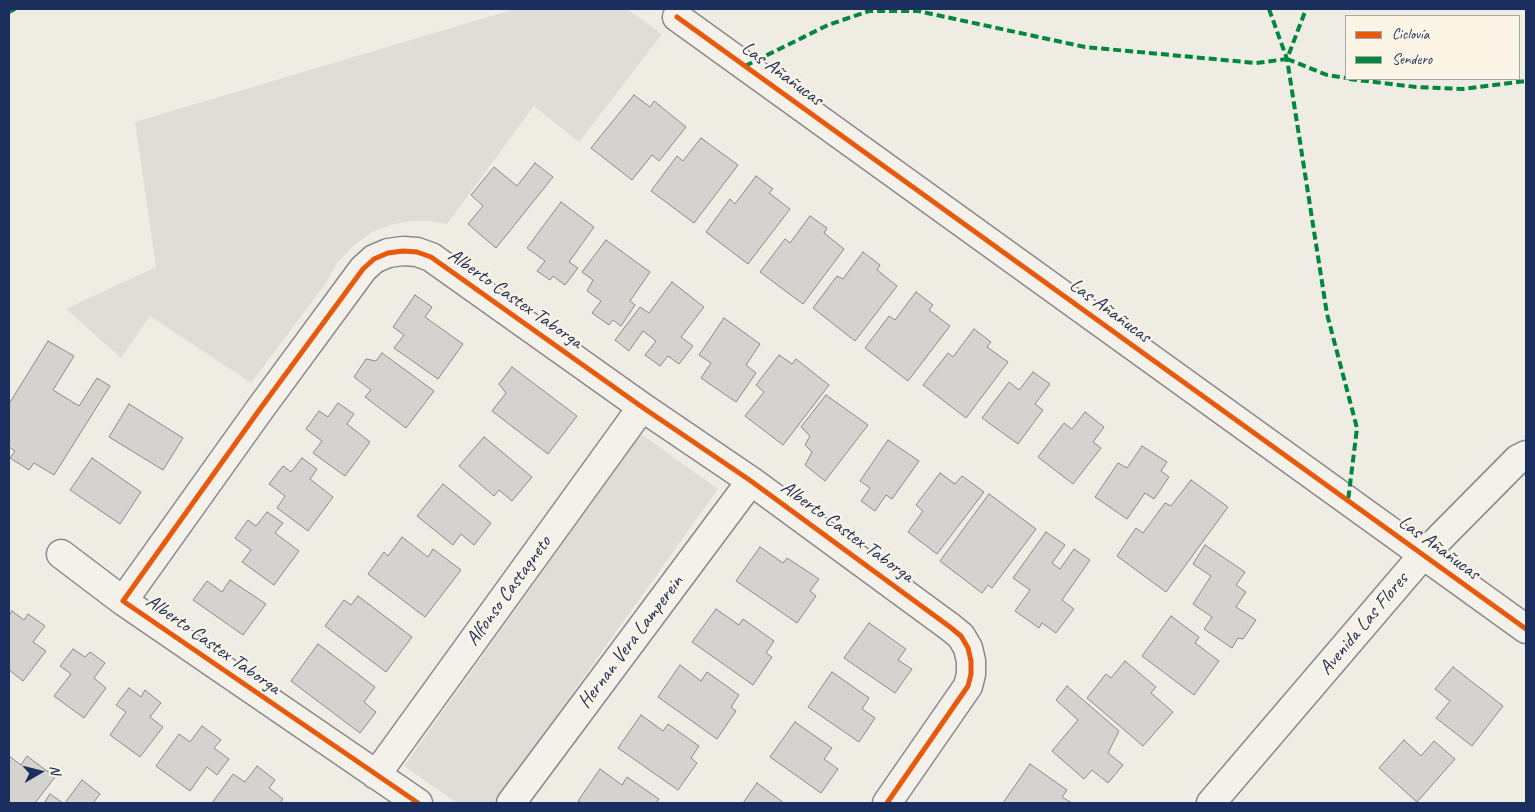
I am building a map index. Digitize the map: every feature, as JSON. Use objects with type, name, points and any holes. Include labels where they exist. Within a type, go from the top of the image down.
[{"type":"street","name":"Las Añañucas","points":[[677,17],[1526,629]]},
{"type":"street","name":"Alberto Castex Taborga","points":[[123,601],[363,269],[374,259],[388,253],[410,251],[431,257],[642,407],[751,481],[961,636],[968,648],[971,661],[971,674],[968,686],[886,803]]},
{"type":"street","name":"Alfonso Castagneto","points":[[376,775],[642,407]]},
{"type":"street","name":"Avenida Las Flores","points":[[1211,803],[1423,555],[1518,459],[1526,455]]},
{"type":"street","name":"Hernan Vera Lamperein","points":[[511,803],[751,481]]},
{"type":"street","name":"Alberto Castex Taborga","points":[[61,554],[123,601],[418,803]]},
{"type":"shaded area","points":[[515,9],[627,9],[662,34],[579,142],[534,106],[447,224],[411,221],[394,224],[372,232],[353,246],[337,263],[326,283],[251,383],[150,316],[121,358],[66,309],[156,267],[135,122]]},
{"type":"shaded area","points":[[641,434],[718,489],[494,803],[457,803],[404,766]]},
{"type":"building","points":[[634,95],[650,107],[654,101],[686,127],[659,161],[652,155],[632,180],[591,148]]},
{"type":"building","points":[[701,138],[738,165],[694,223],[651,191],[677,156],[683,161]]},
{"type":"building","points":[[535,163],[553,177],[496,248],[468,224],[483,206],[471,195],[494,167],[517,186]]},
{"type":"building","points":[[756,176],[773,189],[769,193],[790,209],[748,264],[706,232],[730,199],[735,204]]},
{"type":"building","points":[[561,202],[594,227],[569,262],[578,268],[565,285],[553,276],[550,280],[537,271],[545,261],[527,248]]},
{"type":"building","points":[[810,216],[827,228],[824,233],[844,249],[803,304],[760,272],[785,239],[790,243]]},
{"type":"building","points":[[606,240],[650,272],[630,301],[635,305],[621,326],[613,320],[609,325],[592,313],[601,301],[587,291],[593,280],[582,272]]},
{"type":"building","points":[[863,252],[880,265],[877,270],[897,286],[855,341],[813,308],[837,276],[843,279]]},
{"type":"building","points":[[672,282],[704,307],[681,337],[693,346],[679,364],[668,356],[660,366],[645,355],[656,341],[643,331],[629,351],[615,340],[640,307],[649,313]]},
{"type":"building","points":[[916,292],[933,305],[929,310],[950,326],[908,381],[865,348],[889,316],[895,320]]},
{"type":"building","points":[[415,295],[432,307],[425,317],[463,344],[438,379],[394,348],[404,335],[393,327]]},
{"type":"building","points":[[724,318],[760,344],[746,365],[756,373],[736,402],[701,378],[711,363],[699,355]]},
{"type":"building","points":[[974,329],[991,342],[987,347],[1008,362],[966,418],[923,385],[948,353],[953,357]]},
{"type":"building","points":[[48,341],[74,356],[53,390],[79,406],[97,378],[110,386],[54,475],[34,463],[29,470],[10,458],[15,451],[9,447],[9,404]]},
{"type":"building","points":[[382,353],[434,391],[406,428],[365,397],[371,390],[354,377],[366,359],[376,361]]},
{"type":"building","points":[[779,355],[792,364],[796,359],[829,385],[783,445],[745,416],[764,392],[756,385]]},
{"type":"building","points":[[512,367],[577,416],[548,454],[492,411],[506,393],[499,384]]},
{"type":"building","points":[[1033,372],[1050,384],[1035,404],[1043,410],[1018,444],[982,418],[1009,382],[1019,390]]},
{"type":"building","points":[[826,395],[868,425],[825,481],[805,465],[812,452],[805,445],[810,436],[801,427]]},
{"type":"building","points":[[338,403],[354,414],[347,424],[370,442],[345,476],[313,453],[322,441],[306,429],[319,411],[328,417]]},
{"type":"building","points":[[129,404],[183,438],[163,470],[109,437]]},
{"type":"building","points":[[1085,412],[1104,427],[1093,442],[1101,448],[1073,484],[1038,457],[1064,423],[1072,429]]},
{"type":"building","points":[[484,437],[532,477],[512,501],[499,490],[494,496],[459,466]]},
{"type":"building","points":[[888,440],[919,461],[892,499],[886,495],[875,511],[861,501],[870,488],[860,481]]},
{"type":"building","points":[[1142,446],[1167,462],[1161,471],[1169,477],[1154,499],[1145,493],[1127,519],[1095,497],[1118,463],[1127,468]]},
{"type":"building","points":[[92,458],[141,492],[120,524],[70,490]]},
{"type":"building","points":[[302,458],[317,469],[310,479],[333,497],[308,531],[277,508],[285,496],[269,484],[283,466],[291,472]]},
{"type":"building","points":[[940,473],[955,484],[962,476],[984,492],[937,554],[908,532],[923,511],[916,505]]},
{"type":"building","points":[[1191,480],[1228,507],[1166,592],[1117,556],[1136,528],[1143,533],[1165,503],[1171,506]]},
{"type":"building","points":[[443,484],[491,523],[474,545],[461,534],[453,545],[417,516]]},
{"type":"building","points":[[989,494],[1036,529],[992,588],[988,585],[982,593],[940,561]]},
{"type":"building","points":[[267,512],[283,523],[275,533],[299,551],[274,585],[242,562],[251,550],[235,538],[248,520],[256,526]]},
{"type":"building","points":[[1046,532],[1065,545],[1052,563],[1060,569],[1074,549],[1090,560],[1062,600],[1074,609],[1056,633],[1042,623],[1039,628],[1015,611],[1030,590],[1013,578]]},
{"type":"building","points":[[402,537],[428,557],[433,549],[461,570],[425,617],[368,574],[384,552],[388,556]]},
{"type":"building","points":[[1205,545],[1245,572],[1236,585],[1246,592],[1236,607],[1256,620],[1243,639],[1238,638],[1232,648],[1204,629],[1212,617],[1193,604],[1211,576],[1193,564]]},
{"type":"building","points":[[760,547],[783,563],[787,558],[819,579],[810,591],[816,596],[797,623],[736,581]]},
{"type":"building","points":[[230,580],[266,604],[243,635],[193,600],[207,581],[222,592]]},
{"type":"building","points":[[358,596],[412,637],[386,672],[325,626],[344,600],[351,605]]},
{"type":"building","points":[[716,609],[739,625],[743,619],[774,641],[766,653],[772,657],[753,685],[692,642]]},
{"type":"building","points":[[12,611],[24,620],[28,614],[45,626],[33,642],[46,651],[23,681],[9,670],[9,616]]},
{"type":"building","points":[[1171,616],[1199,637],[1195,643],[1219,661],[1194,695],[1142,656]]},
{"type":"building","points":[[869,623],[906,649],[898,660],[912,669],[895,693],[844,658]]},
{"type":"building","points":[[318,644],[375,687],[364,702],[376,712],[360,733],[291,681]]},
{"type":"building","points":[[73,649],[85,657],[90,652],[105,663],[94,678],[106,688],[84,718],[54,696],[71,674],[60,666]]},
{"type":"building","points":[[1125,661],[1156,687],[1151,693],[1173,712],[1143,746],[1087,698],[1106,674],[1111,678]]},
{"type":"building","points":[[680,665],[701,681],[707,672],[739,695],[731,707],[736,711],[717,739],[658,697]]},
{"type":"building","points":[[1453,667],[1503,706],[1472,746],[1436,718],[1450,701],[1435,689]]},
{"type":"building","points":[[832,672],[869,698],[862,709],[875,718],[859,742],[808,707]]},
{"type":"building","points":[[1067,686],[1119,731],[1108,753],[1123,765],[1108,783],[1092,770],[1084,779],[1052,751],[1078,720],[1056,700]]},
{"type":"building","points":[[129,688],[141,697],[145,690],[161,703],[150,717],[163,727],[140,757],[110,735],[126,712],[116,705]]},
{"type":"building","points":[[641,715],[663,731],[668,724],[699,746],[691,758],[697,763],[678,790],[618,748]]},
{"type":"building","points":[[795,722],[832,748],[824,759],[838,769],[821,793],[770,757]]},
{"type":"building","points":[[202,726],[221,740],[214,748],[229,759],[217,775],[207,767],[190,791],[156,766],[179,734],[190,742]]},
{"type":"building","points":[[1404,740],[1421,756],[1434,741],[1455,759],[1417,802],[1379,768]]},
{"type":"building","points":[[9,756],[21,765],[27,756],[55,777],[35,803],[9,803]]},
{"type":"building","points":[[1030,764],[1067,790],[1062,797],[1072,803],[1003,803]]},
{"type":"building","points":[[257,766],[275,780],[269,788],[283,799],[280,803],[212,803],[233,774],[245,782]]},
{"type":"building","points":[[600,769],[622,785],[627,777],[659,799],[656,803],[582,803],[578,801]]},
{"type":"building","points":[[82,780],[100,794],[93,803],[65,803]]},
{"type":"building","points":[[757,783],[784,803],[743,803]]},
{"type":"building","points":[[50,794],[63,803],[44,803]]},
{"type":"marked path","points":[[9,12],[15,9]]},
{"type":"marked path","points":[[1269,9],[1287,59],[1327,314],[1357,428],[1348,501]]},
{"type":"marked path","points":[[745,66],[828,25],[869,11],[918,11],[1085,47],[1256,63],[1287,59],[1306,9]]},
{"type":"marked path","points":[[1287,59],[1327,75],[1345,78]]},
{"type":"marked path","points":[[1357,80],[1416,87],[1463,89],[1526,81]]},
{"type":"cycle path","points":[[677,17],[1526,629]]},
{"type":"cycle path","points":[[418,803],[123,601],[363,269],[374,259],[388,253],[403,251],[417,252],[431,257],[642,407],[751,481],[961,636],[968,648],[971,661],[971,674],[968,686],[887,803]]}]
